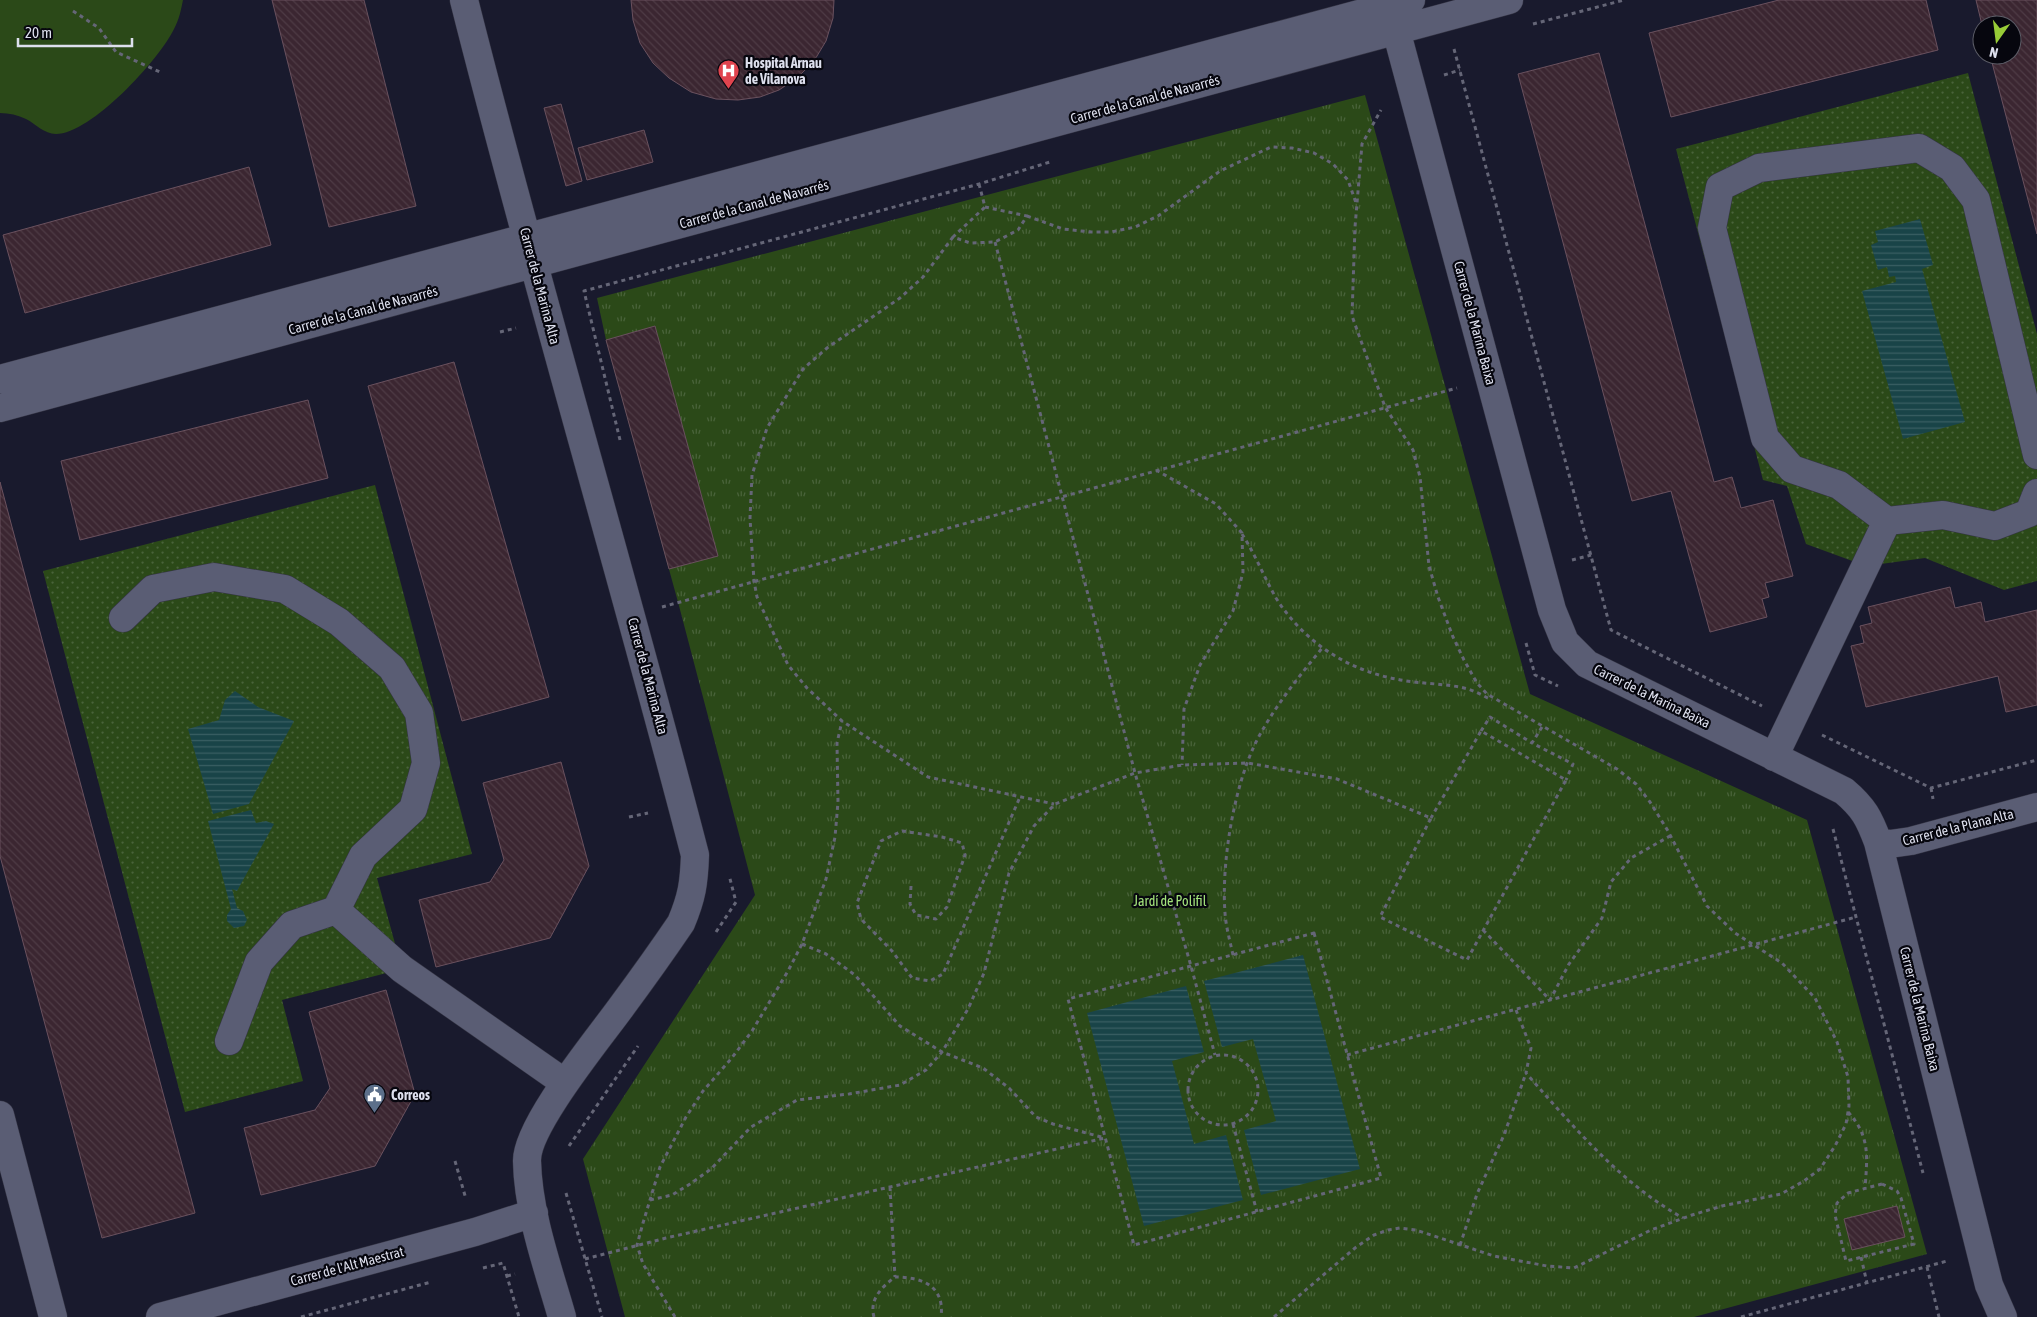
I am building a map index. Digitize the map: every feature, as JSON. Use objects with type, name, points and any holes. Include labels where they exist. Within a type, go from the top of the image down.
[{"type":"street","name":"Carrer de la Marina Alta","points":[[464,0],[526,236],[632,615],[695,855],[691,900],[681,923],[566,1083],[539,1125],[530,1145],[527,1160],[534,1213],[562,1317]]},
{"type":"street","name":"Carrer de la Canal de Navarrés","points":[[0,379],[526,236],[1396,9],[1509,0]]},
{"type":"street","name":"Carrer de la Canal de Navarrés","points":[[0,408],[534,264],[1396,9]]},
{"type":"street","name":"Carrer de la Marina Baixa","points":[[1396,9],[1552,610],[1565,642],[1587,664],[1844,791],[1860,804],[1870,821],[1878,842],[1989,1285],[2003,1317]]},
{"type":"street","points":[[2037,455],[1976,200],[1952,168],[1919,148],[1759,168],[1720,187],[1712,228],[1765,438],[1792,468],[1840,485],[1888,521],[1943,515],[1995,526],[2029,513],[2037,493]]},
{"type":"street","points":[[1774,756],[1888,521]]},
{"type":"street","points":[[123,618],[153,589],[214,577],[285,589],[339,622],[392,668],[419,713],[426,763],[413,809],[363,856],[336,910],[292,925],[259,962],[229,1041]]},
{"type":"street","name":"Carrer de la Plana Alta","points":[[1878,842],[1890,844],[1911,842],[2037,807]]},
{"type":"street","points":[[336,910],[402,969],[566,1083]]},
{"type":"street","points":[[0,1115],[53,1317]]},
{"type":"street","name":"Carrer de l'Alt Maestrat","points":[[160,1317],[475,1232],[534,1213]]},
{"type":"path","points":[[1529,26],[1624,0]]},
{"type":"path","points":[[73,11],[99,28],[116,52],[160,72]]},
{"type":"path","points":[[1453,46],[1611,630],[1930,788],[2037,760]]},
{"type":"path","points":[[1378,101],[1383,119]]},
{"type":"path","points":[[1274,1317],[1355,1248],[1374,1235],[1388,1230],[1400,1228],[1431,1234],[1494,1256],[1547,1266],[1574,1268],[1651,1230],[1683,1218],[1722,1206],[1781,1194],[1820,1169],[1846,1124],[1849,1106],[1848,1077],[1837,1042],[1814,998],[1782,962],[1735,933],[1707,906],[1670,836],[1650,802],[1636,784],[1616,770],[1487,694],[1477,683],[1453,638],[1438,597],[1430,566],[1420,477],[1413,450],[1385,407],[1352,316],[1362,144],[1381,110]]},
{"type":"path","points":[[985,207],[1026,216],[1062,229],[1111,232],[1135,227],[1158,216],[1220,171],[1272,146],[1314,153],[1333,164],[1348,180],[1357,205]]},
{"type":"path","points":[[621,443],[584,291],[980,184],[1055,160]]},
{"type":"path","points":[[980,184],[985,207]]},
{"type":"path","points":[[985,207],[953,237],[923,277],[900,298],[827,348],[803,369],[767,428],[752,475],[750,518],[754,581],[757,598],[788,664],[807,688],[842,721],[928,777],[1054,804]]},
{"type":"path","points":[[953,237],[970,243],[995,242],[1018,230],[1026,216]]},
{"type":"path","points":[[995,242],[1135,773],[1215,1055]]},
{"type":"path","points":[[662,617],[660,607],[1156,470],[1457,388],[1459,397]]},
{"type":"path","points":[[1156,470],[1216,504],[1242,533],[1254,552],[1276,598],[1295,622],[1314,642],[1342,661],[1368,673],[1398,680],[1438,683],[1466,688],[1500,703]]},
{"type":"path","points":[[1182,765],[1184,709],[1200,665],[1232,610],[1243,572],[1242,533]]},
{"type":"path","points":[[1525,639],[1535,675],[1562,688]]},
{"type":"path","points":[[1233,955],[1225,914],[1225,875],[1231,829],[1248,763],[1261,732],[1293,683],[1323,647]]},
{"type":"path","points":[[1490,716],[1532,743],[1573,764],[1467,960],[1380,916],[1431,818],[1481,731],[1490,716]]},
{"type":"path","points":[[675,1317],[643,1264],[637,1245],[660,1167],[686,1117],[703,1091],[732,1059],[752,1031],[802,944],[826,879],[835,837],[838,802],[837,750],[842,721]]},
{"type":"path","points":[[1532,743],[1542,727]]},
{"type":"path","points":[[1481,731],[1566,780]]},
{"type":"path","points":[[650,1200],[672,1195],[690,1184],[711,1169],[751,1127],[797,1100],[849,1094],[900,1085],[926,1070],[942,1052],[968,1009],[984,973],[1009,873],[1034,826],[1054,804],[1135,773],[1182,765],[1248,763],[1337,779],[1431,818]]},
{"type":"path","points":[[911,886],[910,904],[916,915],[936,919],[947,908],[964,855],[962,843],[942,837],[902,831],[881,841],[857,903],[861,919],[892,950],[912,978],[930,981],[943,974],[1020,797]]},
{"type":"path","points":[[1832,825],[1924,1176]]},
{"type":"path","points":[[1550,1000],[1569,964],[1602,918],[1611,882],[1631,858],[1670,836]]},
{"type":"path","points":[[714,934],[736,902],[729,873]]},
{"type":"path","points":[[1347,1055],[1895,907]]},
{"type":"path","points":[[1483,930],[1550,1000]]},
{"type":"path","points":[[1314,932],[1381,1178],[1134,1245],[1068,999],[1233,955],[1314,932]]},
{"type":"path","points":[[802,944],[826,954],[855,975],[900,1026],[942,1052],[983,1068],[1009,1088],[1036,1117],[1053,1124],[1105,1138]]},
{"type":"path","points":[[1460,1245],[1477,1194],[1504,1135],[1526,1073],[1531,1048],[1516,1010]]},
{"type":"path","points":[[563,1154],[642,1040]]},
{"type":"path","points":[[1227,1054],[1239,1058],[1256,1074],[1259,1086],[1258,1098],[1252,1110],[1244,1118],[1233,1124],[1211,1123],[1201,1118],[1193,1109],[1189,1099],[1187,1087],[1190,1076],[1204,1059],[1215,1055],[1227,1054]]},
{"type":"path","points":[[1526,1073],[1605,1158],[1658,1204],[1683,1218]]},
{"type":"path","points":[[1848,1112],[1857,1122],[1866,1142],[1865,1189]]},
{"type":"path","points":[[1233,1124],[1257,1212]]},
{"type":"path","points":[[585,1258],[1105,1138]]},
{"type":"path","points":[[1882,1184],[1897,1191],[1901,1198],[1914,1244],[1861,1257],[1846,1261],[1835,1209],[1837,1203],[1848,1193],[1882,1184]]},
{"type":"path","points":[[890,1187],[895,1277]]},
{"type":"path","points":[[565,1188],[602,1317]]},
{"type":"path","points":[[1741,1317],[1947,1262],[1945,1252]]},
{"type":"path","points":[[1861,1257],[1867,1283]]},
{"type":"path","points":[[476,1269],[503,1263],[518,1317]]},
{"type":"path","points":[[1927,1267],[1940,1317]]},
{"type":"path","points":[[874,1317],[874,1301],[880,1290],[895,1277],[913,1277],[926,1282],[935,1291],[941,1303],[941,1317]]},
{"type":"path","points":[[300,1317],[440,1279]]},
{"type":"green space","points":[[0,0],[183,0],[179,19],[174,29],[139,76],[105,109],[87,122],[71,131],[52,134],[20,116],[0,113]]},
{"type":"green space","points":[[1968,73],[2037,334],[2037,581],[2004,590],[1925,558],[1866,566],[1806,544],[1787,486],[1763,480],[1676,149]]},
{"type":"green space","name":"Jardí de Polifil","points":[[1365,95],[1530,694],[1807,820],[1927,1254],[1694,1317],[625,1317],[583,1159],[755,895],[678,602],[606,340],[597,298]]},
{"type":"green space","points":[[375,485],[472,854],[377,878],[402,969],[282,1000],[303,1081],[185,1112],[43,571]]},
{"type":"shaded area","points":[[1920,219],[1933,265],[1922,269],[1965,422],[1903,439],[1862,291],[1896,282],[1895,276],[1889,277],[1887,267],[1878,270],[1871,245],[1878,242],[1875,231]]},
{"type":"shaded area","points":[[235,691],[258,707],[294,721],[249,804],[213,814],[188,729],[219,720],[225,700]]},
{"type":"shaded area","points":[[251,810],[256,823],[266,821],[274,824],[237,891],[232,889],[237,908],[243,911],[247,920],[244,926],[234,928],[227,921],[227,915],[231,909],[208,821]]},
{"type":"shaded area","points":[[1303,955],[1360,1169],[1261,1195],[1244,1130],[1276,1121],[1253,1039],[1222,1047],[1204,981]]},
{"type":"shaded area","points":[[1186,986],[1204,1052],[1172,1061],[1194,1144],[1226,1135],[1243,1200],[1144,1226],[1087,1013]]},
{"type":"building","points":[[272,0],[364,0],[416,206],[329,227]]},
{"type":"building","points":[[631,0],[834,0],[833,18],[826,41],[814,61],[797,78],[779,90],[760,97],[738,100],[716,99],[691,92],[669,78],[653,63],[640,43],[633,20]]},
{"type":"building","points":[[1779,0],[1926,0],[1938,50],[1671,117],[1649,33]]},
{"type":"building","points":[[1976,0],[2037,0],[2037,234],[1993,65],[2022,65],[2022,15],[1980,15]]},
{"type":"building","points":[[1599,53],[1714,482],[1732,477],[1741,508],[1773,500],[1793,576],[1765,583],[1769,597],[1762,599],[1767,617],[1710,632],[1671,491],[1632,501],[1518,74]]},
{"type":"building","points":[[561,104],[582,181],[566,186],[544,108]]},
{"type":"building","points":[[644,130],[653,162],[587,180],[578,148]]},
{"type":"building","points":[[249,167],[271,245],[25,313],[3,235]]},
{"type":"building","points":[[655,326],[718,556],[669,569],[606,340]]},
{"type":"building","points":[[454,362],[549,697],[462,721],[368,386]]},
{"type":"building","points":[[308,400],[328,478],[80,540],[61,461]]},
{"type":"building","points":[[0,482],[195,1213],[102,1238],[0,856]]},
{"type":"building","points":[[1950,587],[1955,608],[1981,602],[1985,622],[2037,610],[2037,705],[2006,712],[1998,676],[1866,707],[1851,646],[1864,643],[1860,626],[1872,623],[1868,607]]},
{"type":"building","points":[[561,762],[589,866],[550,938],[436,967],[419,900],[490,882],[504,860],[483,783]]},
{"type":"building","points":[[386,990],[415,1094],[375,1166],[261,1195],[244,1128],[315,1110],[330,1088],[309,1012]]},
{"type":"building","points":[[1897,1206],[1905,1237],[1852,1250],[1844,1219]]},
{"type":"place","name":"Hospital Arnau de Vilanova","points":[[729,90]]},
{"type":"place","name":"Correos","points":[[375,1114]]}]
